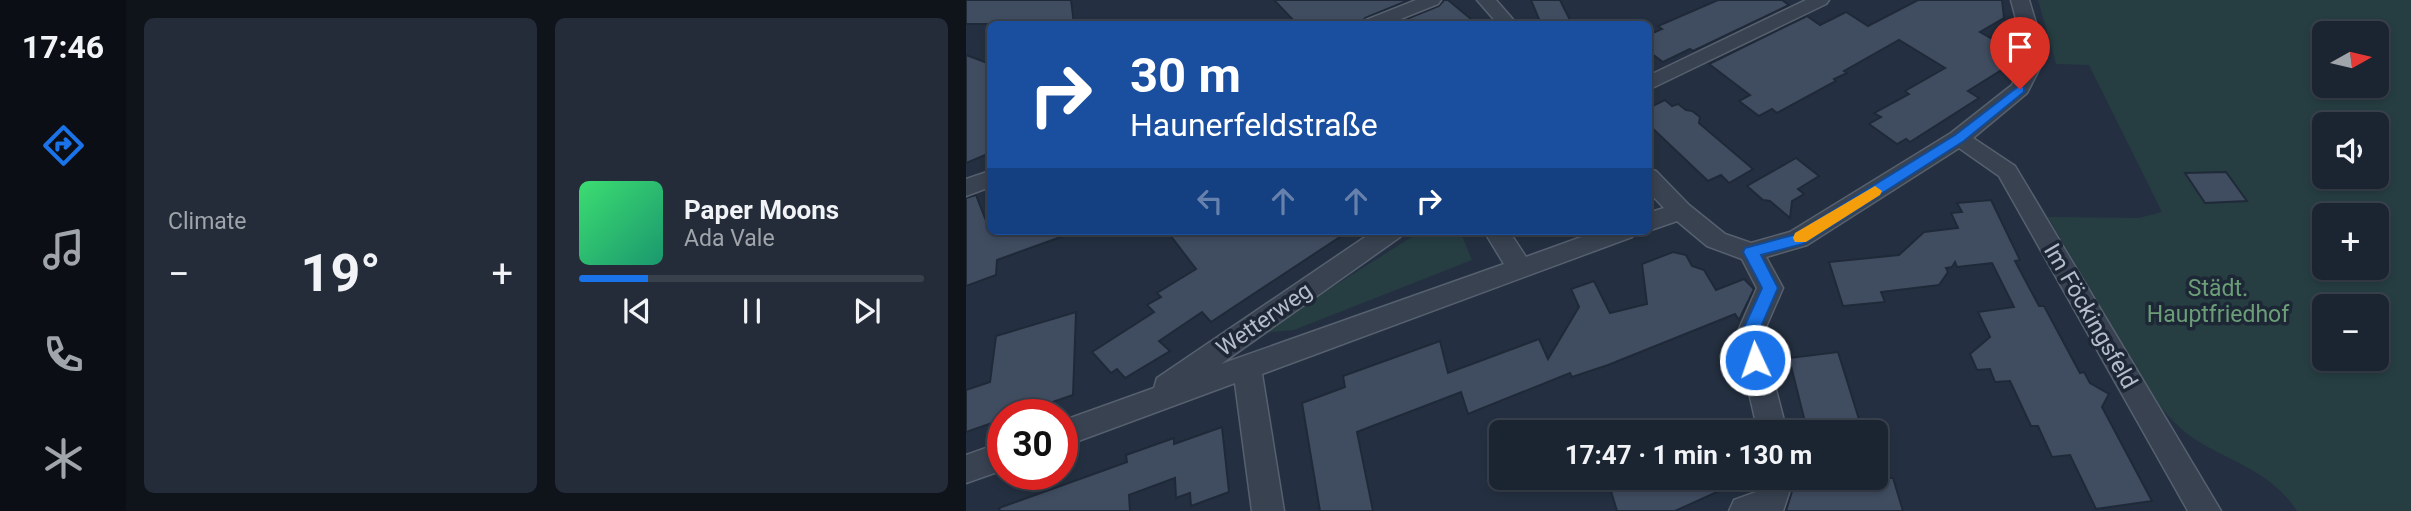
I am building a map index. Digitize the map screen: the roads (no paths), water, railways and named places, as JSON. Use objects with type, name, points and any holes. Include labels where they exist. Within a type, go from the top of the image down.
[{"type":"street","points":[[1380,21],[1432,0]]},
{"type":"street","points":[[1486,0],[1505,21]]},
{"type":"street","points":[[1652,82],[1820,0]]},
{"type":"street","points":[[1652,181],[1681,211],[1716,240],[1751,252],[1798,239],[1959,138],[2020,89],[2036,56],[2020,0]]},
{"type":"street","name":"Im Föckingsfeld","points":[[1959,138],[2007,171],[2205,511]]},
{"type":"street","points":[[966,188],[987,180]]},
{"type":"street","points":[[1652,221],[1681,211]]},
{"type":"street","name":"Wetterweg","points":[[1138,407],[1386,235]]},
{"type":"street","points":[[1499,235],[1520,268]]},
{"type":"street","name":"Wetterweg","points":[[1078,428],[1613,235]]},
{"type":"street","points":[[1751,252],[1770,288],[1749,336],[1770,420]]},
{"type":"street","name":"Wetterweg","points":[[1247,367],[1268,511]]},
{"type":"street","points":[[966,469],[987,462]]},
{"type":"street","points":[[1745,511],[1770,502],[1774,490]]},
{"type":"park label","name":"Städt. Hauptfriedhof","points":[[2218,301]]}]
